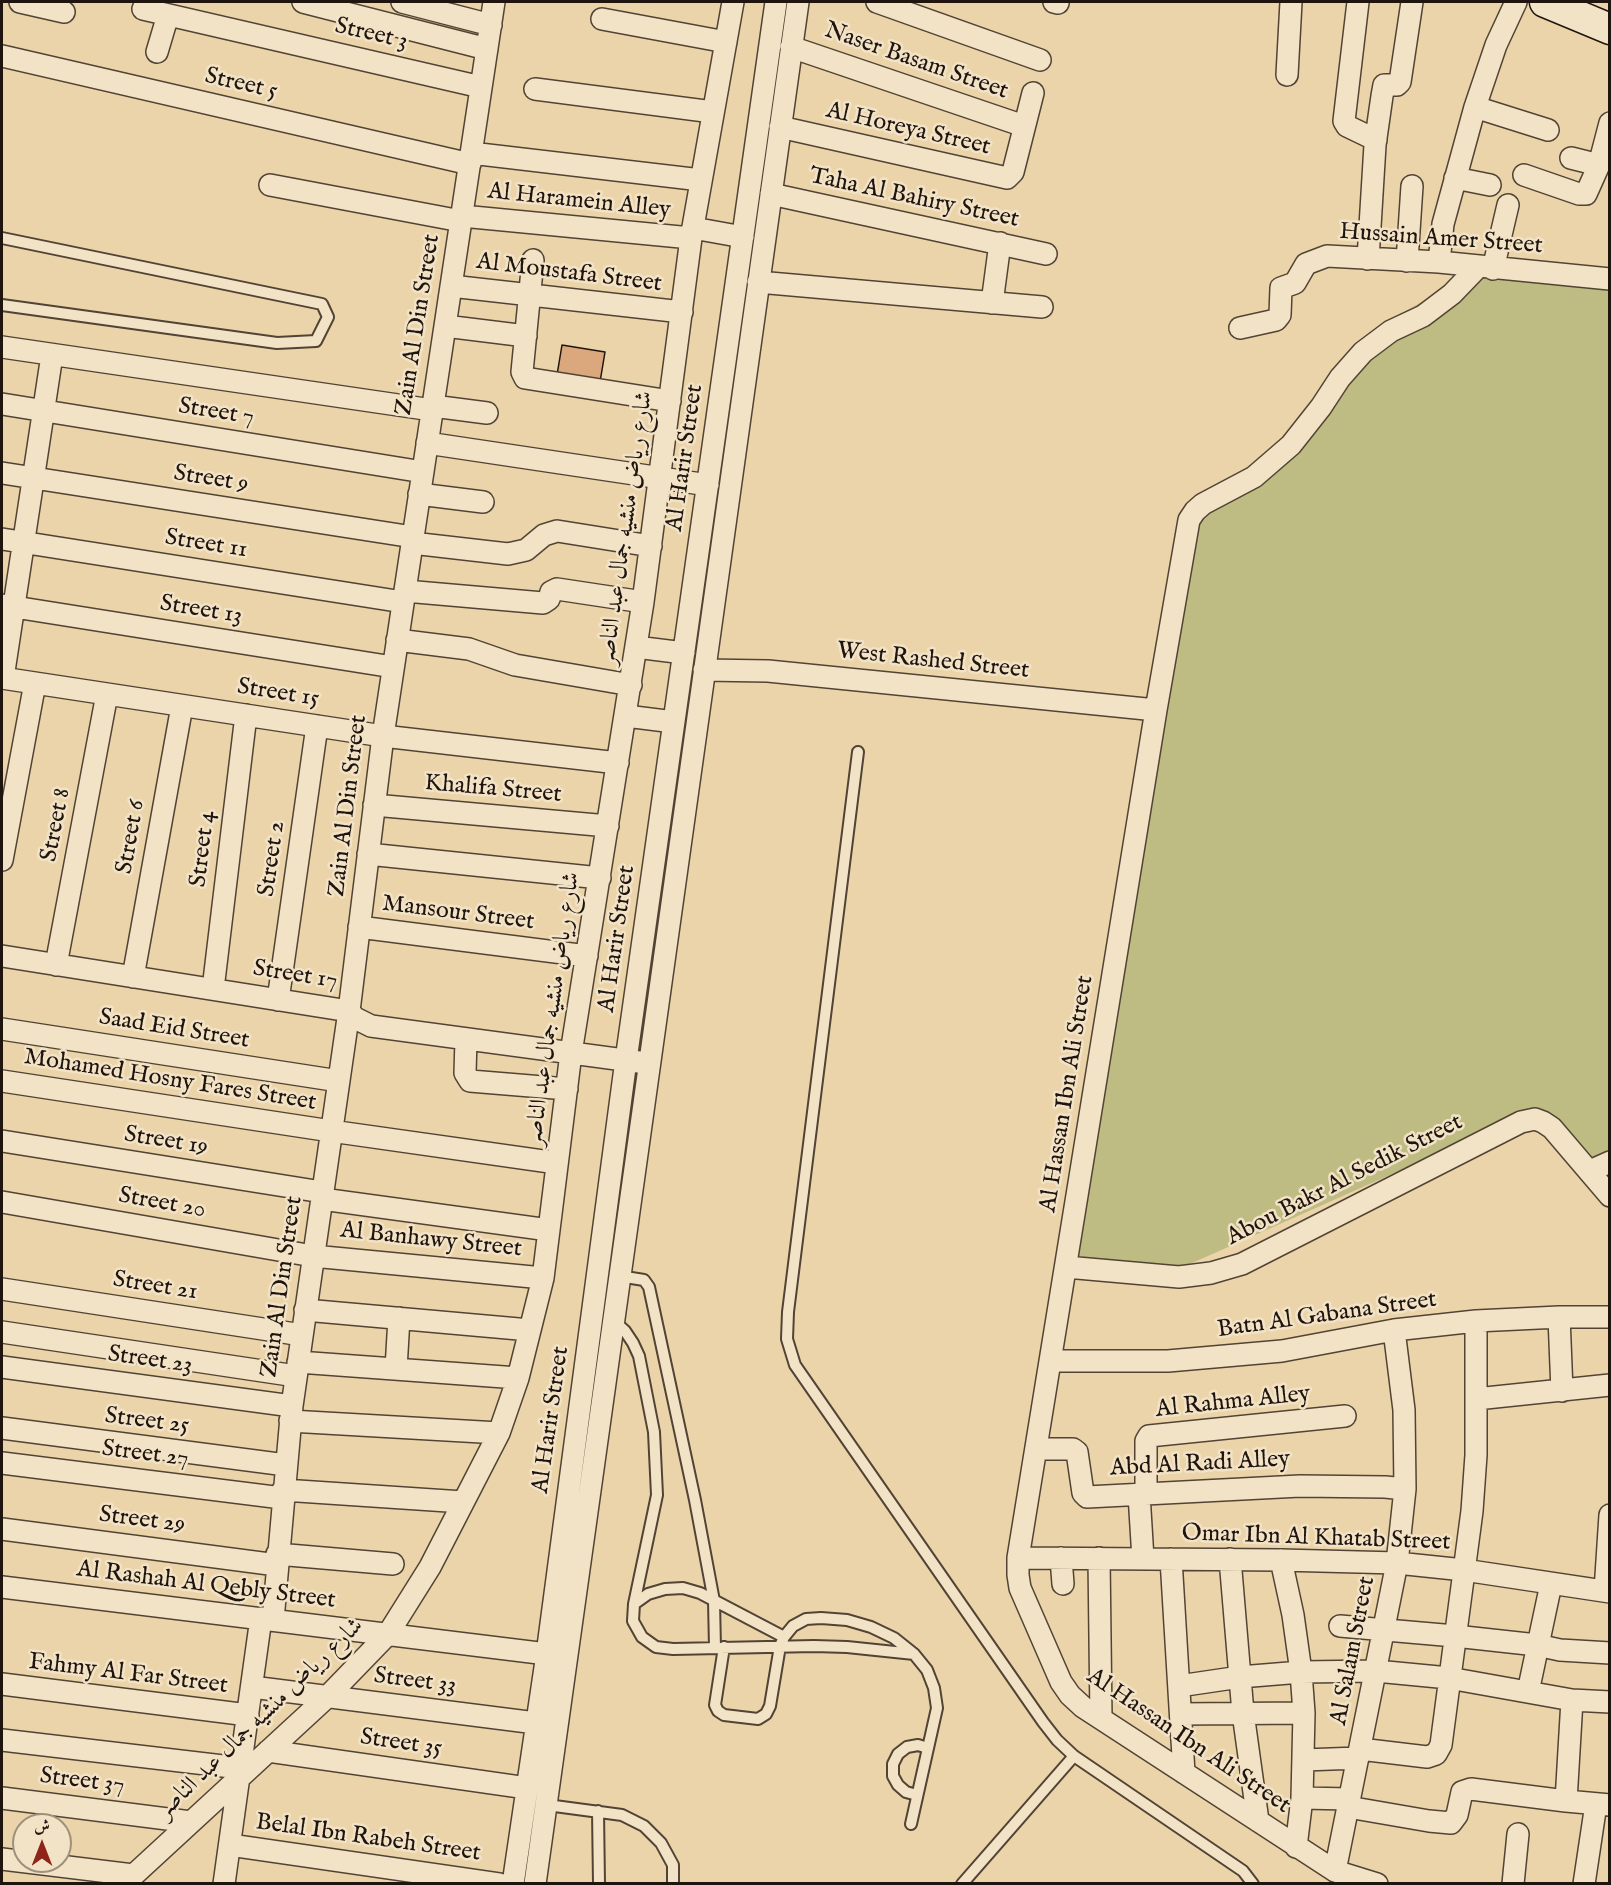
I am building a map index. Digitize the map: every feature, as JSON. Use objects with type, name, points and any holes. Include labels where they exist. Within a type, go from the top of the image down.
[{"type":"main road","points":[[1545,2],[1610,29]]},
{"type":"street","points":[[20,2],[64,12]]},
{"type":"street","points":[[303,2],[487,49]]},
{"type":"street","name":"Street 3","points":[[402,2],[491,25]]},
{"type":"street","name":"Zain Al Din Street","points":[[224,1884],[252,1687],[277,1559],[291,1414],[349,1011],[383,736],[494,2]]},
{"type":"street","name":"شارع رياض منشيه جمال عبد الناصر","points":[[128,1879],[191,1822],[240,1773],[268,1751],[327,1696],[388,1634],[430,1567],[499,1433],[518,1378],[543,1278],[571,1053],[631,685],[692,233],[733,2]]},
{"type":"street","name":"Al Harir Street","points":[[535,1884],[614,1321],[609,1274],[626,1060],[776,2]]},
{"type":"street","name":"Al Harir Street","points":[[513,1884],[546,1654],[609,1274],[648,1063],[798,2]]},
{"type":"street","points":[[877,2],[1040,60]]},
{"type":"street","points":[[1287,75],[1291,2]]},
{"type":"street","points":[[1358,2],[1344,120],[1347,126],[1376,140]]},
{"type":"street","points":[[1368,259],[1376,140],[1384,87],[1387,84],[1397,85],[1400,82],[1412,2]]},
{"type":"street","points":[[1439,262],[1443,224],[1475,106],[1496,45],[1516,2]]},
{"type":"street","name":"Street 3","points":[[143,9],[481,87]]},
{"type":"street","points":[[157,52],[168,15]]},
{"type":"street","points":[[602,19],[726,42]]},
{"type":"street","name":"Naser Basam Street","points":[[791,46],[1024,126]]},
{"type":"street","name":"Street 5","points":[[2,56],[471,158],[701,180]]},
{"type":"street","points":[[535,89],[713,112]]},
{"type":"street","name":"Al Horeya Street","points":[[780,127],[1007,177],[1012,172],[1033,93]]},
{"type":"street","points":[[1475,106],[1548,130]]},
{"type":"street","points":[[1524,176],[1579,194],[1586,194],[1599,165],[1610,123]]},
{"type":"street","points":[[1571,158],[1599,165]]},
{"type":"street","points":[[1455,177],[1490,185]]},
{"type":"street","name":"Al Haramein Alley","points":[[270,185],[461,218],[743,237]]},
{"type":"street","points":[[1407,261],[1412,186]]},
{"type":"street","name":"Taha Al Bahiry Street","points":[[771,194],[1046,254]]},
{"type":"street","points":[[1485,268],[1508,206]]},
{"type":"street","points":[[992,303],[1000,243]]},
{"type":"street","name":"Hussain Amer Street","points":[[1240,328],[1273,322],[1278,318],[1281,288],[1295,283],[1306,264],[1327,256],[1439,262],[1610,279]]},
{"type":"street","points":[[533,260],[522,374],[527,379],[670,400]]},
{"type":"street","name":"Al Hassan Ibn Ali Street","points":[[1377,1884],[1335,1871],[1101,1718],[1070,1695],[1061,1682],[1020,1588],[1018,1558],[1189,520],[1203,504],[1254,477],[1291,445],[1340,378],[1363,352],[1390,331],[1423,316],[1485,268]]},
{"type":"street","points":[[758,282],[1042,307]]},
{"type":"street","name":"Al Moustafa Street","points":[[451,286],[682,312]]},
{"type":"street","points":[[445,326],[526,336]]},
{"type":"street","points":[[2,347],[432,408],[487,413]]},
{"type":"street","points":[[2,678],[8,606],[23,543],[52,355]]},
{"type":"street","name":"Street 7","points":[[2,404],[423,472]]},
{"type":"street","points":[[427,443],[708,485]]},
{"type":"street","name":"Street 9","points":[[2,473],[413,540]]},
{"type":"street","points":[[419,494],[483,502]]},
{"type":"street","points":[[413,540],[508,554],[526,550],[544,535],[557,531],[651,546]]},
{"type":"street","name":"Street 11","points":[[2,539],[404,596],[543,603],[549,599],[551,591],[557,589],[643,602]]},
{"type":"street","name":"Street 13","points":[[8,606],[393,667]]},
{"type":"street","points":[[397,640],[469,649],[515,665],[631,685]]},
{"type":"street","points":[[636,647],[684,653]]},
{"type":"street","name":"West Rashed Street","points":[[704,670],[768,671],[1156,710]]},
{"type":"street","name":"Street 15","points":[[2,678],[383,736],[618,763]]},
{"type":"street","points":[[2,860],[35,683]]},
{"type":"street","name":"Street 8","points":[[56,965],[107,694]]},
{"type":"street","name":"Street 6","points":[[132,977],[182,706]]},
{"type":"street","name":"Street 4","points":[[213,989],[246,715]]},
{"type":"street","points":[[626,716],[674,722]]},
{"type":"street","name":"Street 2","points":[[278,1000],[317,726]]},
{"type":"street","points":[[668,766],[690,769]]},
{"type":"street","points":[[664,796],[685,799]]},
{"type":"street","name":"Khalifa Street","points":[[374,805],[608,826]]},
{"type":"street","points":[[368,854],[600,878]]},
{"type":"street","name":"Mansour Street","points":[[359,927],[587,956]]},
{"type":"street","name":"Street 17","points":[[2,956],[349,1011],[355,1018],[371,1026],[648,1063]]},
{"type":"street","name":"Saad Eid Street","points":[[2,1029],[339,1081]]},
{"type":"street","points":[[466,1039],[465,1074],[470,1081],[567,1089]]},
{"type":"street","name":"Mohamed Hosny Fares Street","points":[[2,1081],[557,1163]]},
{"type":"street","name":"Abou Bakr Al Sedik Street","points":[[1066,1266],[1179,1277],[1211,1273],[1242,1264],[1521,1122],[1534,1119],[1552,1128],[1610,1196]]},
{"type":"street","name":"Street 19","points":[[2,1141],[322,1195],[549,1230]]},
{"type":"street","points":[[1590,1171],[1610,1162]]},
{"type":"street","name":"Street 20","points":[[2,1202],[313,1256]]},
{"type":"street","name":"Al Banhawy Street","points":[[313,1256],[543,1278]]},
{"type":"street","name":"Street 21","points":[[2,1289],[302,1335]]},
{"type":"street","points":[[305,1310],[530,1330]]},
{"type":"street","points":[[1559,1317],[1562,1391]]},
{"type":"street","name":"Batn Al Gabana Street","points":[[1051,1361],[1168,1361],[1282,1351],[1394,1330],[1559,1317],[1610,1317]]},
{"type":"street","points":[[396,1369],[399,1318]]},
{"type":"street","points":[[1304,1760],[1359,1753],[1427,1757],[1436,1754],[1441,1745],[1464,1570],[1476,1455],[1476,1322]]},
{"type":"street","name":"Al Salam Street","points":[[1335,1871],[1397,1563],[1405,1489],[1404,1410],[1394,1330]]},
{"type":"street","points":[[2,1332],[297,1369],[396,1369],[518,1378]]},
{"type":"street","name":"Street 23","points":[[2,1367],[291,1414],[499,1433]]},
{"type":"street","points":[[1476,1399],[1610,1385]]},
{"type":"street","name":"Al Rahma Alley","points":[[1143,1494],[1146,1441],[1149,1436],[1345,1416]]},
{"type":"street","name":"Street 25","points":[[2,1428],[286,1466]]},
{"type":"street","name":"Abd Al Radi Alley","points":[[1036,1449],[1073,1449],[1077,1452],[1083,1493],[1087,1497],[1300,1486],[1385,1486],[1405,1489]]},
{"type":"street","name":"Street 27","points":[[2,1462],[283,1494],[463,1502]]},
{"type":"street","points":[[1143,1494],[1143,1559]]},
{"type":"street","points":[[1607,1592],[1610,1515]]},
{"type":"street","name":"Street 29","points":[[2,1528],[277,1559],[393,1564]]},
{"type":"street","name":"Omar Ibn Al Khatab Street","points":[[1018,1558],[1397,1563],[1464,1570],[1607,1592]]},
{"type":"street","points":[[1061,1558],[1062,1584]]},
{"type":"street","points":[[1099,1558],[1101,1718]]},
{"type":"street","points":[[1171,1559],[1184,1773]]},
{"type":"street","points":[[1230,1559],[1243,1713],[1258,1821]]},
{"type":"street","points":[[1281,1560],[1302,1672],[1304,1760],[1296,1846]]},
{"type":"street","points":[[1528,1692],[1551,1584]]},
{"type":"street","name":"Al Rashah Al Qebly Street","points":[[2,1587],[546,1654]]},
{"type":"street","points":[[1340,1626],[1455,1636],[1537,1645],[1560,1650],[1610,1653]]},
{"type":"street","points":[[1179,1686],[1240,1677],[1302,1672],[1376,1671],[1449,1678],[1572,1700],[1610,1702]]},
{"type":"street","name":"Fahmy Al Far Street","points":[[2,1684],[248,1715]]},
{"type":"street","name":"Street 33","points":[[252,1687],[536,1723]]},
{"type":"street","points":[[1566,1801],[1572,1700]]},
{"type":"street","points":[[1181,1714],[1304,1713]]},
{"type":"street","points":[[2,1740],[240,1773]]},
{"type":"street","name":"Street 35","points":[[268,1751],[527,1789]]},
{"type":"street","points":[[546,1805],[527,1789],[550,1779]]},
{"type":"street","points":[[1302,1798],[1349,1803],[1444,1823],[1451,1823],[1455,1820],[1461,1796],[1466,1789],[1603,1805],[1588,1883]]},
{"type":"street","name":"Street 37","points":[[2,1798],[191,1822]]},
{"type":"street","points":[[1513,1884],[1518,1834]]},
{"type":"street","name":"Belal Ibn Rabeh Street","points":[[230,1845],[499,1884]]},
{"type":"street","points":[[2,1859],[128,1879]]},
{"type":"lane","points":[[2,238],[322,304],[328,317],[316,341],[278,343],[2,305]]},
{"type":"lane","points":[[858,752],[788,1312],[787,1339],[795,1365],[1057,1740],[1074,1756],[1243,1871],[1253,1884]]},
{"type":"lane","points":[[609,1274],[644,1281],[649,1287],[695,1500],[714,1601],[720,1647],[715,1705],[718,1711],[724,1715],[758,1719],[766,1714],[770,1706],[782,1642],[793,1626],[806,1619],[847,1620],[871,1627],[894,1638],[914,1654],[927,1670],[934,1688],[937,1707],[910,1824]]},
{"type":"lane","points":[[614,1321],[633,1342],[639,1356],[649,1401],[656,1464],[657,1495],[634,1604],[633,1621],[642,1637],[656,1647],[673,1649],[782,1642],[914,1654]]},
{"type":"lane","points":[[634,1604],[648,1594],[665,1589],[683,1588],[714,1601],[782,1642]]},
{"type":"lane","points":[[917,1795],[906,1792],[898,1785],[893,1776],[893,1764],[898,1754],[907,1747],[918,1745],[928,1748]]},
{"type":"lane","points":[[962,1884],[1074,1756]]},
{"type":"lane","points":[[546,1805],[598,1810],[622,1815],[644,1826],[662,1843],[673,1865],[673,1884]]},
{"type":"lane","points":[[598,1810],[599,1884]]},
{"type":"shaded area","points":[[1476,272],[1609,279],[1609,1179],[1562,1126],[1520,1117],[1172,1272],[1072,1255],[1199,505],[1261,472],[1389,320]]},
{"type":"building","points":[[562,345],[605,352],[600,382],[557,375]]}]
